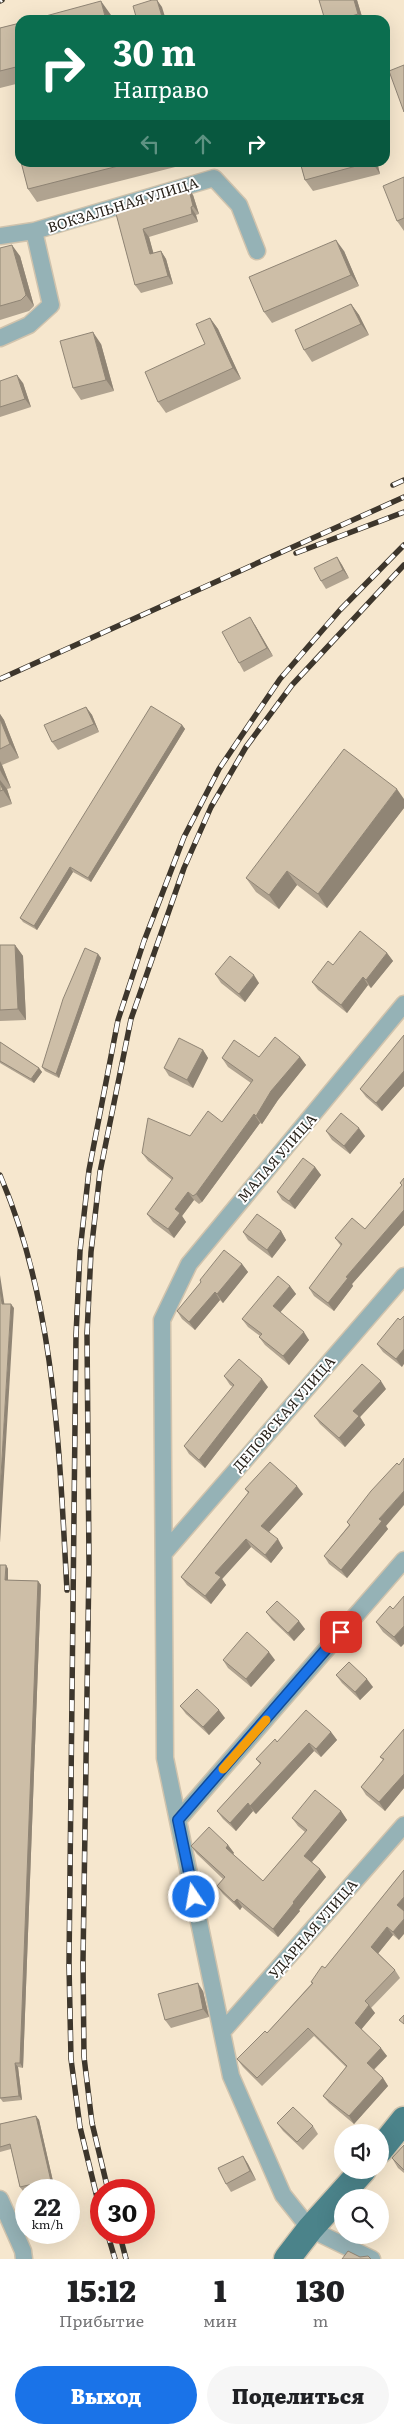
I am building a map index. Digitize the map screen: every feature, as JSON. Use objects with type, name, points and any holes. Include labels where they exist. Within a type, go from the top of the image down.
[{"type":"main road","points":[[389,2139],[404,2120]]},
{"type":"main road","points":[[287,2259],[310,2229],[356,2179]]},
{"type":"street","name":"ВОКЗАЛЬНАЯ УЛИЦА","points":[[0,236],[34,231],[214,178],[239,206],[257,251]]},
{"type":"street","name":"ВОКЗАЛЬНАЯ УЛИЦА","points":[[0,338],[29,325],[51,305],[34,231]]},
{"type":"street","name":"МАЛАЯ УЛИЦА","points":[[165,1552],[162,1320],[189,1264],[404,1004]]},
{"type":"street","name":"ДЕПОВСКАЯ УЛИЦА","points":[[165,1552],[404,1276]]},
{"type":"street","points":[[165,1552],[165,1758],[231,2076],[284,2195],[310,2229],[372,2259]]},
{"type":"street","points":[[178,1820],[404,1560]]},
{"type":"street","name":"УДАРНАЯ УЛИЦА","points":[[222,2032],[404,1825]]},
{"type":"street","points":[[0,2199],[23,2251],[24,2259]]},
{"type":"building","points":[[157,0],[162,15],[136,15],[133,6]]},
{"type":"building","points":[[319,0],[354,0],[358,14],[355,15],[324,15]]},
{"type":"building","points":[[101,1],[105,15],[49,15]]},
{"type":"building","points":[[15,24],[15,67],[0,71],[0,28]]},
{"type":"building","points":[[404,65],[404,112],[390,74],[390,71]]},
{"type":"building","points":[[22,167],[114,167],[28,189]]},
{"type":"building","points":[[301,167],[353,167],[305,180]]},
{"type":"building","points":[[404,177],[404,218],[397,221],[383,186]]},
{"type":"building","points":[[188,186],[193,206],[191,207],[192,214],[143,229],[150,254],[161,251],[168,276],[135,285],[115,210]]},
{"type":"building","points":[[336,240],[351,275],[264,312],[249,277]]},
{"type":"building","points":[[12,245],[26,295],[21,300],[0,306],[0,248]]},
{"type":"building","points":[[351,304],[361,324],[304,350],[295,330]]},
{"type":"building","points":[[210,318],[233,368],[158,402],[145,372],[205,344],[196,324]]},
{"type":"building","points":[[93,332],[106,380],[73,388],[60,341]]},
{"type":"building","points":[[17,375],[25,399],[0,407],[0,381]]},
{"type":"building","points":[[337,557],[343,570],[321,581],[314,568]]},
{"type":"building","points":[[250,617],[267,648],[239,663],[222,632]]},
{"type":"building","points":[[151,706],[182,725],[88,878],[70,867],[34,926],[20,918]]},
{"type":"building","points":[[86,707],[94,724],[52,742],[44,725]]},
{"type":"building","points":[[0,719],[10,744],[0,749]]},
{"type":"building","points":[[344,749],[397,789],[318,894],[287,871],[269,895],[246,878]]},
{"type":"building","points":[[360,931],[387,953],[366,980],[363,977],[341,1005],[312,982],[328,961],[333,965]]},
{"type":"building","points":[[0,945],[15,945],[18,1009],[0,1010]]},
{"type":"building","points":[[85,948],[98,954],[56,1074],[42,1067],[63,999]]},
{"type":"building","points":[[230,956],[254,975],[239,994],[215,974]]},
{"type":"building","points":[[404,1035],[404,1071],[376,1103],[360,1089]]},
{"type":"building","points":[[275,1037],[300,1057],[271,1091],[256,1116],[254,1114],[196,1194],[193,1196],[188,1192],[175,1209],[180,1213],[168,1229],[147,1214],[173,1178],[142,1153],[148,1118],[190,1136],[208,1111],[222,1122],[253,1080],[222,1058],[234,1040],[259,1057]]},
{"type":"building","points":[[179,1038],[203,1050],[187,1080],[164,1068]]},
{"type":"building","points":[[0,1042],[39,1068],[31,1079],[0,1061]]},
{"type":"building","points":[[341,1113],[359,1128],[344,1146],[326,1131]]},
{"type":"building","points":[[303,1158],[315,1167],[289,1201],[277,1192]]},
{"type":"building","points":[[404,1178],[404,1210],[346,1277],[348,1278],[328,1303],[309,1288],[342,1244],[335,1238],[352,1218],[365,1229],[402,1185],[400,1183]]},
{"type":"building","points":[[257,1214],[281,1231],[267,1250],[243,1232]]},
{"type":"building","points":[[224,1250],[242,1264],[217,1294],[215,1292],[189,1322],[177,1311]]},
{"type":"building","points":[[278,1276],[290,1286],[273,1306],[304,1332],[283,1356],[259,1337],[262,1334],[242,1319]]},
{"type":"building","points":[[0,1289],[2,1304],[11,1304],[0,1493]]},
{"type":"building","points":[[404,1316],[404,1349],[396,1359],[377,1344],[398,1318],[400,1320]]},
{"type":"building","points":[[239,1359],[262,1379],[199,1460],[184,1446],[234,1385],[224,1376]]},
{"type":"building","points":[[362,1364],[381,1381],[353,1411],[359,1416],[339,1438],[314,1416]]},
{"type":"building","points":[[404,1458],[404,1491],[379,1519],[382,1521],[341,1570],[324,1556],[350,1525],[347,1522],[371,1491]]},
{"type":"building","points":[[270,1462],[297,1486],[261,1526],[278,1539],[265,1555],[246,1539],[215,1573],[221,1577],[205,1596],[181,1577],[249,1492],[245,1489]]},
{"type":"building","points":[[0,1565],[6,1565],[5,1580],[38,1581],[20,2063],[15,2063],[19,2096],[0,2098]]},
{"type":"building","points":[[404,1596],[404,1626],[394,1637],[376,1622],[390,1606],[393,1609]]},
{"type":"building","points":[[277,1601],[299,1621],[288,1633],[266,1612]]},
{"type":"building","points":[[247,1632],[269,1652],[246,1679],[223,1660]]},
{"type":"building","points":[[349,1662],[367,1679],[355,1692],[336,1675]]},
{"type":"building","points":[[197,1689],[219,1710],[203,1727],[180,1706]]},
{"type":"building","points":[[306,1710],[331,1732],[316,1749],[309,1743],[250,1806],[248,1803],[230,1823],[217,1811],[261,1763],[256,1759],[275,1739],[277,1742]]},
{"type":"building","points":[[404,1729],[404,1774],[379,1802],[361,1787],[384,1759],[380,1757]]},
{"type":"building","points":[[315,1790],[341,1811],[304,1856],[320,1869],[273,1929],[237,1899],[234,1902],[217,1886],[225,1877],[191,1846],[209,1827],[228,1845],[226,1848],[263,1881],[307,1830],[292,1818]]},
{"type":"building","points":[[404,1870],[404,1897],[397,1905],[404,1911],[404,1919],[393,1932],[387,1927],[371,1947],[395,1970],[365,2001],[369,2005],[355,2023],[381,2048],[367,2063],[383,2078],[349,2116],[323,2096],[347,2066],[308,2028],[257,2078],[237,2059],[265,2031],[267,2033],[313,1983],[311,1982],[322,1966],[325,1968]]},
{"type":"building","points":[[198,1983],[203,2009],[165,2020],[158,1994]]},
{"type":"building","points":[[404,2015],[404,2024],[399,2020]]},
{"type":"building","points":[[293,2107],[313,2126],[297,2142],[277,2123]]},
{"type":"building","points":[[36,2116],[50,2179],[18,2179],[10,2144],[0,2147],[0,2124]]},
{"type":"building","points":[[404,2145],[404,2170],[392,2158]]},
{"type":"building","points":[[243,2156],[250,2171],[226,2184],[218,2168]]},
{"type":"building","points":[[348,2251],[360,2257],[368,2256],[371,2259],[342,2259]]},
{"type":"railway","points":[[393,485],[404,480]]},
{"type":"railway","points":[[0,679],[404,497]]},
{"type":"railway","points":[[296,553],[404,512]]},
{"type":"railway","points":[[93,2179],[80,2127],[71,2059],[69,1965],[76,1335],[80,1251],[89,1170],[118,1020],[144,941],[184,837],[219,769],[280,679],[340,610],[404,545]]},
{"type":"railway","points":[[105,2179],[92,2123],[84,2057],[83,1962],[89,1562],[87,1334],[91,1252],[100,1172],[131,1019],[184,868],[211,807],[246,747],[292,685],[404,565]]},
{"type":"railway","points":[[0,1175],[19,1224],[33,1275],[44,1327],[52,1379],[57,1432],[67,1590]]},
{"type":"railway","points":[[111,2244],[115,2259]]},
{"type":"railway","points":[[122,2244],[126,2259]]},
{"type":"slow traffic","points":[[223,1769],[266,1720]]},
{"type":"route","points":[[194,1897],[178,1820],[341,1632]]}]
